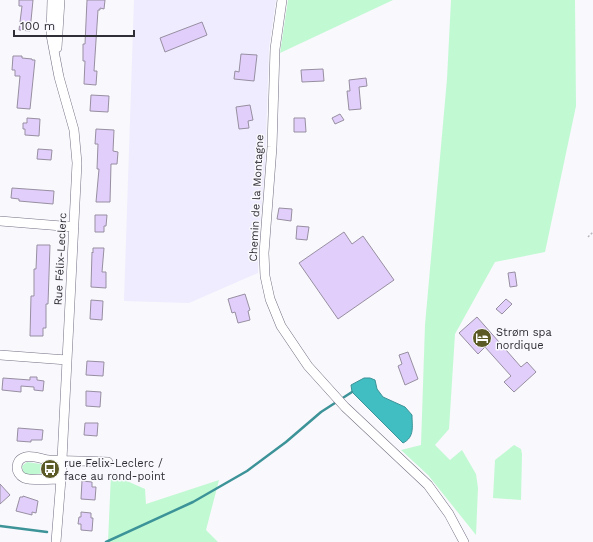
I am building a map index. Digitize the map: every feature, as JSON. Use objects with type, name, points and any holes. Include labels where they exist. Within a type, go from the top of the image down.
[{"type":"street","name":"Rue Félix-Leclerc","points":[[52,0],[51,35],[56,62],[75,138],[77,179],[61,479],[56,542]]},
{"type":"street","name":"Rue Félix-Leclerc","points":[[56,62],[60,0]]},
{"type":"street","name":"Chemin de la Montagne","points":[[282,0],[274,49],[272,147],[264,253],[265,276],[270,299],[281,326],[308,366],[345,407],[428,485],[449,514],[464,542]]},
{"type":"street","points":[[0,221],[74,227]]},
{"type":"street","points":[[0,355],[67,360]]},
{"type":"street","points":[[61,479],[28,479],[20,475],[17,469],[18,461],[26,457],[108,462]]},
{"type":"path","points":[[588,237],[593,232]]},
{"type":"shaded area","points":[[134,0],[276,0],[269,47],[265,166],[258,249],[258,273],[189,303],[124,301]]},
{"type":"green space","points":[[288,0],[393,0],[280,53]]},
{"type":"green space","points":[[451,0],[575,0],[576,106],[545,252],[495,262],[455,334],[449,429],[435,445],[450,460],[462,450],[476,474],[478,488],[476,535],[428,475],[401,450],[421,445],[425,325],[447,79]]},
{"type":"green space","points":[[514,445],[521,449],[522,454],[521,500],[493,498],[495,460]]},
{"type":"green space","points":[[27,462],[47,465],[49,469],[46,473],[28,475],[23,473],[22,466]]},
{"type":"green space","points":[[111,474],[145,489],[146,504],[219,480],[206,530],[218,542],[108,542]]},
{"type":"water","points":[[364,378],[375,380],[377,389],[383,397],[405,407],[412,415],[411,434],[407,441],[403,443],[352,392],[351,385]]},
{"type":"building","points":[[19,0],[33,0],[30,31],[19,30],[22,6],[19,6]]},
{"type":"building","points":[[87,0],[105,0],[104,9],[100,8],[100,10],[98,10],[94,71],[97,71],[96,85],[84,84],[85,61],[83,61],[83,44],[85,44]]},
{"type":"building","points":[[202,22],[207,35],[165,52],[160,38]]},
{"type":"building","points":[[241,54],[257,55],[254,81],[234,79],[235,71],[239,72]]},
{"type":"building","points":[[13,56],[22,56],[22,58],[35,60],[30,109],[17,108],[20,76],[15,76],[15,70],[12,70]]},
{"type":"building","points":[[323,69],[324,81],[302,82],[301,70]]},
{"type":"building","points":[[366,78],[367,86],[359,87],[361,109],[349,110],[347,91],[350,91],[349,80]]},
{"type":"building","points":[[91,95],[109,96],[108,112],[90,111]]},
{"type":"building","points":[[250,105],[253,120],[248,121],[249,128],[239,129],[236,107]]},
{"type":"building","points":[[340,114],[344,120],[335,124],[332,118]]},
{"type":"building","points":[[27,118],[40,119],[39,136],[25,135],[23,123],[27,123]]},
{"type":"building","points":[[294,118],[305,118],[306,132],[294,132]]},
{"type":"building","points":[[96,129],[114,130],[113,151],[118,152],[117,164],[111,164],[110,202],[96,202],[99,169],[97,169],[98,144],[95,144]]},
{"type":"building","points":[[38,149],[52,150],[51,160],[37,159]]},
{"type":"building","points":[[12,188],[54,191],[53,204],[19,201],[19,199],[11,198]]},
{"type":"building","points":[[279,208],[292,209],[291,221],[277,219]]},
{"type":"building","points":[[95,215],[107,215],[104,232],[95,232]]},
{"type":"building","points":[[297,226],[309,227],[307,240],[296,239]]},
{"type":"building","points":[[344,232],[352,244],[363,236],[394,280],[338,319],[299,263]]},
{"type":"building","points":[[37,245],[50,245],[48,304],[46,304],[46,328],[43,328],[43,336],[30,336],[31,296],[34,296],[34,269],[36,269]]},
{"type":"building","points":[[93,248],[104,248],[102,272],[106,272],[106,288],[91,287]]},
{"type":"building","points":[[515,272],[517,286],[510,287],[508,273]]},
{"type":"building","points":[[245,294],[250,310],[248,311],[250,320],[238,323],[235,312],[232,313],[228,299]]},
{"type":"building","points":[[506,299],[512,304],[502,314],[496,309]]},
{"type":"building","points":[[91,300],[103,301],[102,320],[90,319]]},
{"type":"building","points":[[477,317],[521,367],[527,362],[536,372],[514,392],[504,382],[511,376],[485,347],[478,354],[459,333]]},
{"type":"building","points":[[408,352],[418,379],[405,385],[398,366],[402,364],[399,355]]},
{"type":"building","points":[[87,361],[104,362],[103,376],[86,375]]},
{"type":"building","points":[[30,377],[37,377],[37,380],[44,381],[43,391],[34,390],[34,387],[21,386],[21,392],[2,390],[3,378],[30,380]]},
{"type":"building","points":[[86,391],[101,392],[100,407],[86,406]]},
{"type":"building","points":[[85,423],[98,423],[97,436],[84,435]]},
{"type":"building","points":[[18,428],[43,430],[42,440],[31,440],[31,442],[17,441]]},
{"type":"building","points":[[82,481],[92,482],[92,487],[96,487],[95,500],[81,499]]},
{"type":"building","points":[[0,484],[10,495],[0,504]]},
{"type":"building","points":[[23,496],[38,501],[36,513],[32,512],[32,515],[16,511],[20,497]]},
{"type":"building","points":[[81,512],[91,513],[91,518],[93,518],[92,531],[81,530],[81,524],[78,524],[79,517],[81,517]]},
{"type":"waterway","points":[[106,542],[193,502],[247,471],[286,442],[321,412],[352,392]]},
{"type":"waterway","points":[[0,526],[47,532]]},
{"type":"place","name":"Strøm spa nordique","points":[[482,338]]},
{"type":"place","name":"rue Felix-Leclerc / face au rond-point","points":[[50,469]]}]
